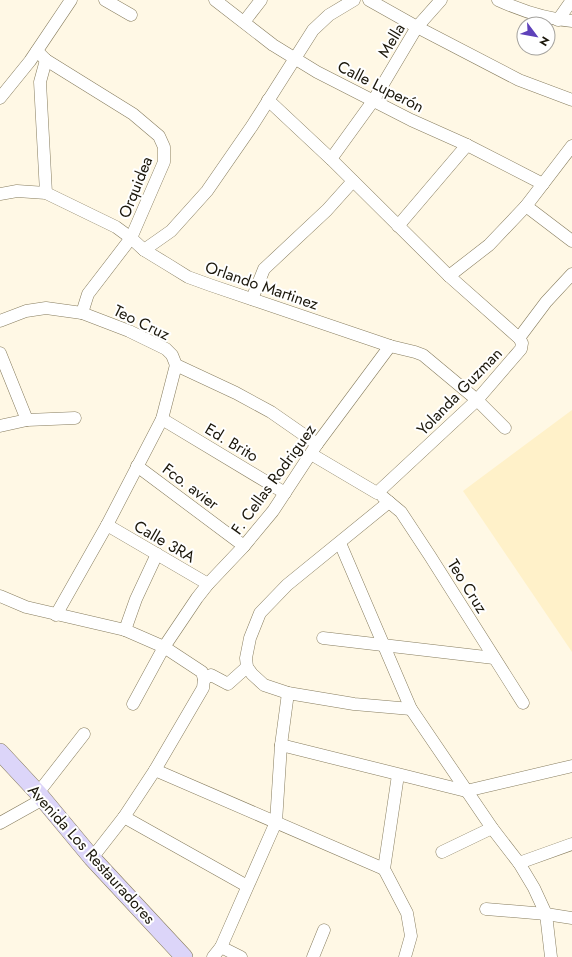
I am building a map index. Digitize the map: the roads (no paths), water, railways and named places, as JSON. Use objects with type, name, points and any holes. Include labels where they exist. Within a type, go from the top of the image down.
[{"type":"street","points":[[0,98],[37,51],[71,0]]},
{"type":"street","points":[[105,0],[131,16]]},
{"type":"street","name":"Calle Luperón","points":[[215,0],[273,45],[317,72],[411,120],[467,145],[543,184]]},
{"type":"street","points":[[244,22],[261,0]]},
{"type":"street","points":[[144,250],[171,231],[207,191],[313,30],[329,15],[354,0]]},
{"type":"street","points":[[369,0],[417,27],[519,80],[572,100]]},
{"type":"street","name":"Mella","points":[[331,159],[373,101],[417,27],[441,0]]},
{"type":"street","points":[[498,0],[516,8],[552,20],[572,21]]},
{"type":"street","points":[[558,20],[572,0]]},
{"type":"street","points":[[37,51],[46,60],[40,82],[46,193]]},
{"type":"street","name":"Orquidea","points":[[46,60],[133,114],[159,136],[164,147],[164,162],[131,238],[88,294],[82,313]]},
{"type":"street","points":[[268,100],[331,159],[449,276],[519,338]]},
{"type":"street","points":[[398,226],[467,145]]},
{"type":"street","points":[[449,276],[489,245],[526,206],[572,146]]},
{"type":"street","points":[[252,299],[264,269],[327,210],[353,181]]},
{"type":"street","name":"Orlando Martinez","points":[[0,194],[16,191],[46,193],[116,227],[144,250],[188,277],[390,346],[415,352],[423,356],[477,400],[505,428]]},
{"type":"street","points":[[526,206],[572,241]]},
{"type":"street","name":"Yolanda Guzman","points":[[377,493],[477,400],[521,349],[522,342],[519,338],[546,302],[572,274]]},
{"type":"street","name":"Teo Cruz","points":[[0,321],[26,311],[46,308],[82,313],[129,331],[166,349],[172,355],[176,365]]},
{"type":"street","name":"F. Cellas Rodriguez","points":[[133,704],[164,647],[197,598],[273,511],[314,449],[390,346]]},
{"type":"street","points":[[0,353],[27,420]]},
{"type":"street","points":[[56,615],[107,525],[162,419],[176,365],[236,392],[271,412],[314,449],[364,486],[377,493]]},
{"type":"street","points":[[0,426],[27,420],[75,418]]},
{"type":"street","name":"Ed. Brito","points":[[162,419],[285,493]]},
{"type":"street","name":"Fco. avier","points":[[137,466],[244,546]]},
{"type":"street","name":"Teo Cruz","points":[[377,493],[401,512],[523,704]]},
{"type":"street","points":[[389,502],[287,585],[260,613],[250,638],[246,658],[247,667],[252,674],[264,684],[288,693],[354,704],[411,709]]},
{"type":"street","name":"Calle 3RA","points":[[107,525],[208,584]]},
{"type":"street","points":[[340,543],[411,709],[466,791],[519,863],[534,888],[546,914],[551,957]]},
{"type":"street","points":[[125,630],[136,599],[157,554]]},
{"type":"street","points":[[0,596],[26,607],[125,630],[164,647],[196,666],[202,672],[204,679],[203,688],[155,770],[124,817],[92,858]]},
{"type":"street","points":[[323,638],[494,658]]},
{"type":"street","points":[[204,679],[211,675],[228,684],[247,667]]},
{"type":"street","points":[[213,957],[221,947],[276,822],[281,745],[288,693]]},
{"type":"street","points":[[0,823],[40,796],[84,734]]},
{"type":"street","points":[[281,745],[466,791],[572,766]]},
{"type":"street","name":"Avenida Los Restauradores","points":[[0,752],[40,796],[92,858],[184,957]]},
{"type":"street","points":[[155,770],[384,870]]},
{"type":"street","points":[[398,774],[384,870],[407,913],[411,936],[405,957]]},
{"type":"street","points":[[124,817],[247,886]]},
{"type":"street","points":[[442,852],[492,828]]},
{"type":"street","points":[[519,863],[572,844]]},
{"type":"street","points":[[486,909],[546,914],[572,918]]},
{"type":"street","points":[[313,957],[324,930]]},
{"type":"street","points":[[221,947],[241,957]]}]
